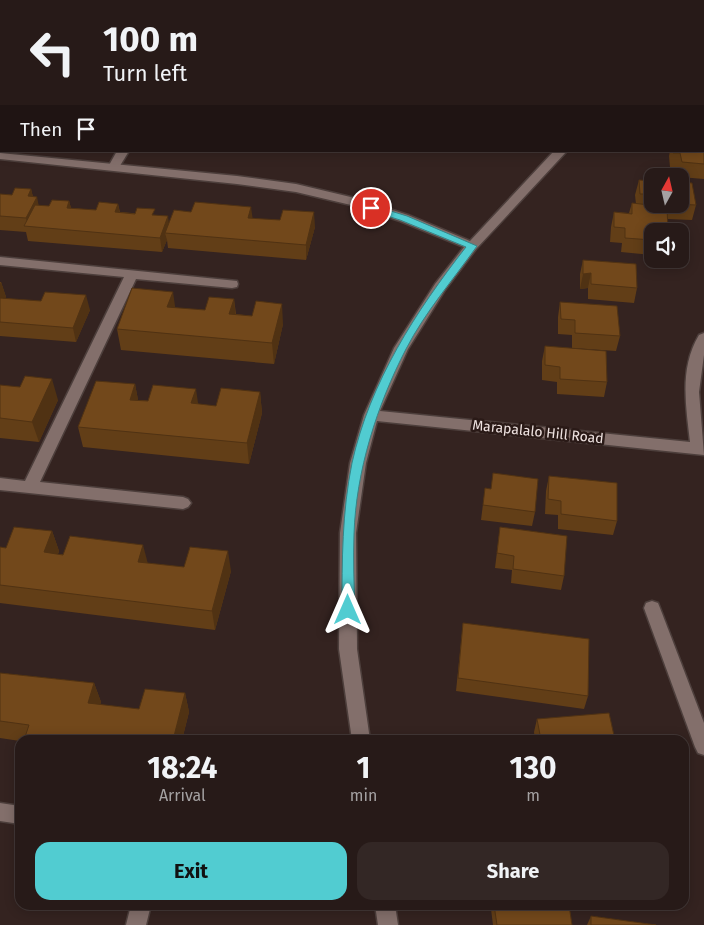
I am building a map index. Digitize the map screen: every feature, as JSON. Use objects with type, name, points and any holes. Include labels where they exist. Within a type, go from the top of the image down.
[{"type":"street","points":[[114,167],[122,152]]},
{"type":"street","points":[[360,735],[348,649],[348,532],[358,463],[371,415],[401,348],[440,287],[472,246],[560,152]]},
{"type":"street","points":[[0,156],[237,180],[296,188],[355,202],[472,246]]},
{"type":"street","points":[[0,261],[232,284]]},
{"type":"street","points":[[30,487],[132,274]]},
{"type":"street","points":[[701,448],[692,395],[692,371],[697,350],[704,338]]},
{"type":"street","name":"Marapalalo Hill Road","points":[[371,415],[701,448]]},
{"type":"street","points":[[0,484],[183,503]]},
{"type":"street","points":[[652,608],[704,747]]},
{"type":"street","points":[[0,812],[15,814]]},
{"type":"street","points":[[136,925],[140,910]]},
{"type":"street","points":[[386,910],[388,925]]},
{"type":"building","points":[[704,152],[704,164],[682,162],[680,153],[673,153]]},
{"type":"building","points":[[639,180],[644,180],[644,194],[640,194]]},
{"type":"building","points":[[689,183],[692,183],[696,205],[689,205]]},
{"type":"building","points":[[15,188],[31,189],[28,196],[37,197],[26,218],[0,216],[0,194],[12,195]]},
{"type":"building","points":[[52,200],[69,201],[67,208],[96,210],[99,202],[118,204],[115,212],[135,214],[137,208],[155,209],[152,215],[168,216],[160,238],[24,226],[35,205],[49,206]]},
{"type":"building","points":[[195,202],[251,207],[248,218],[280,220],[283,210],[314,212],[306,245],[165,233],[174,210],[191,212]]},
{"type":"building","points":[[632,203],[644,204],[644,213],[667,213],[668,223],[644,223],[644,239],[625,238],[625,228],[614,227],[614,212],[632,214]]},
{"type":"building","points":[[583,260],[636,264],[637,288],[591,284],[591,273],[583,274]]},
{"type":"building","points":[[132,288],[173,292],[167,307],[205,310],[209,297],[234,299],[229,314],[252,316],[256,301],[282,304],[272,343],[117,329]]},
{"type":"building","points":[[45,292],[86,295],[73,328],[0,322],[0,298],[41,301]]},
{"type":"building","points":[[560,302],[617,306],[620,336],[575,333],[575,320],[561,319]]},
{"type":"building","points":[[545,346],[606,351],[607,382],[560,379],[560,367],[545,365]]},
{"type":"building","points":[[25,376],[52,379],[32,422],[0,418],[0,385],[20,387]]},
{"type":"building","points":[[96,381],[135,384],[130,400],[148,401],[153,385],[196,389],[191,403],[216,406],[221,388],[260,392],[247,443],[78,427]]},
{"type":"building","points":[[493,473],[538,479],[535,512],[483,505],[485,488],[491,489]]},
{"type":"building","points":[[549,476],[617,483],[617,521],[561,514],[561,501],[548,499]]},
{"type":"building","points":[[14,527],[52,531],[44,552],[63,555],[70,536],[143,545],[138,562],[184,567],[190,547],[228,551],[212,611],[0,585],[0,547],[6,548]]},
{"type":"building","points":[[500,527],[567,536],[564,576],[513,569],[514,556],[497,553]]},
{"type":"building","points":[[463,623],[589,639],[588,696],[458,678]]},
{"type":"building","points":[[0,673],[94,683],[88,703],[139,709],[145,689],[185,693],[174,735],[26,735],[29,725],[0,721]]},
{"type":"building","points":[[609,713],[614,735],[540,735],[537,719]]},
{"type":"building","points":[[495,910],[570,910],[572,925],[497,925]]},
{"type":"building","points":[[591,916],[656,925],[591,925]]},
{"type":"route","points":[[348,610],[348,532],[358,463],[371,415],[401,348],[440,287],[472,246],[404,218],[371,208]]}]
